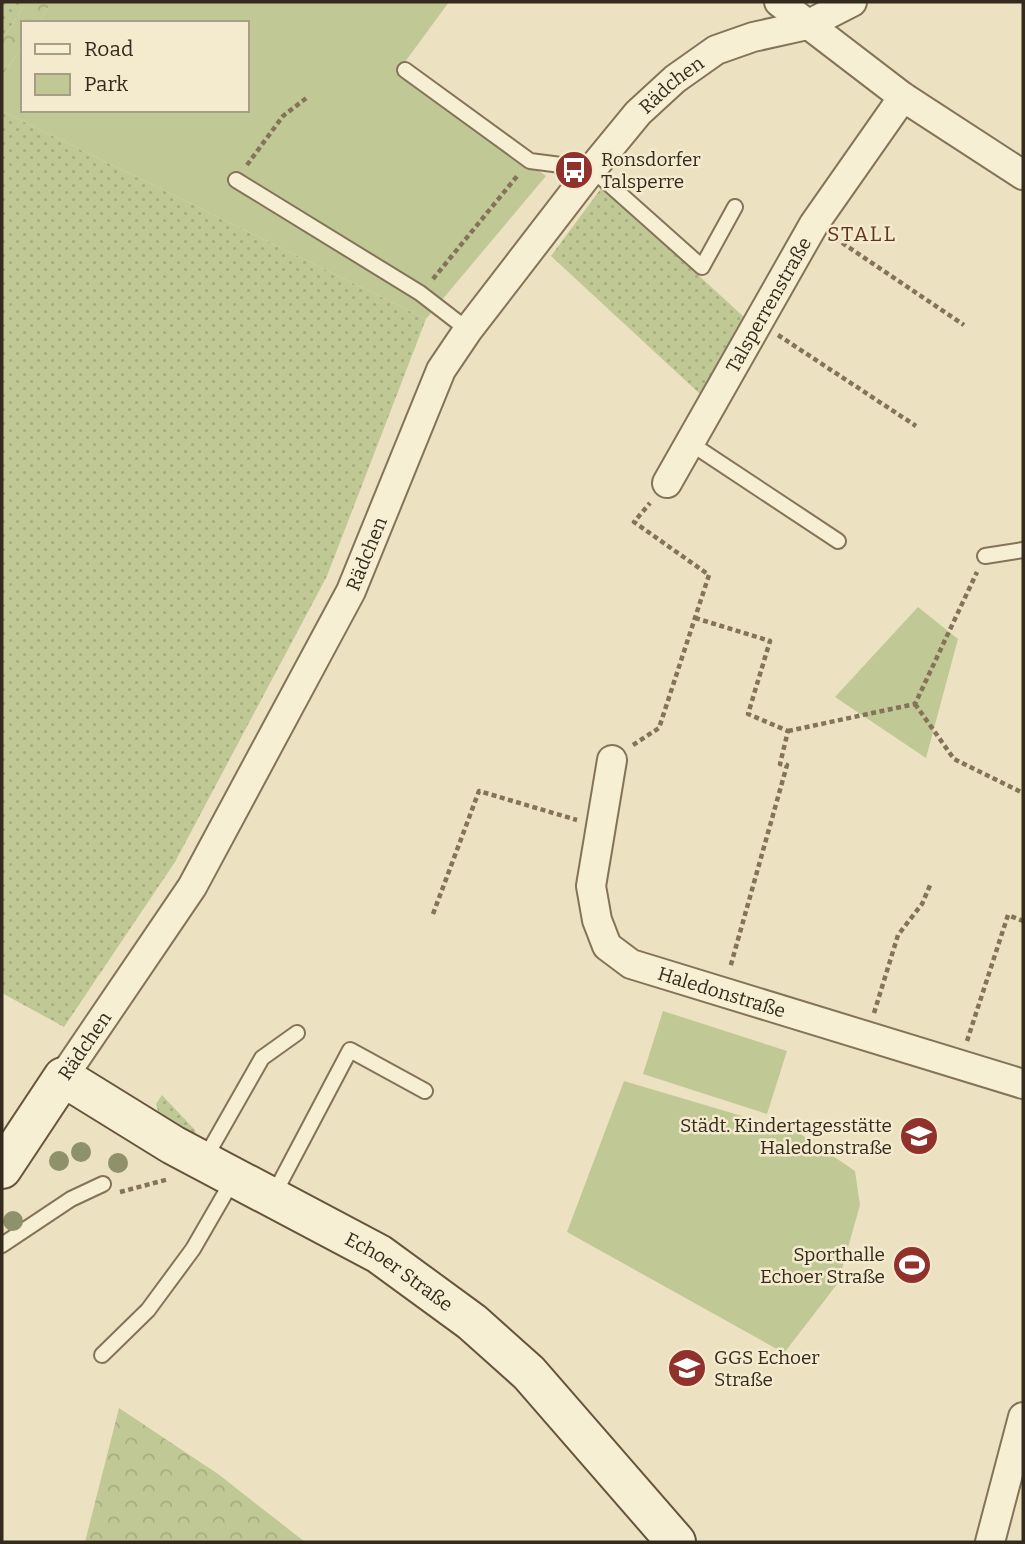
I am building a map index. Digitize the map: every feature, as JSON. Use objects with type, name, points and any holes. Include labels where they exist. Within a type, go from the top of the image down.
[{"type":"street","points":[[779,2],[903,97],[1023,175]]},
{"type":"street","name":"Rädchen","points":[[2,1169],[199,875],[351,591],[441,370],[468,330],[638,113],[675,79],[716,50],[753,37],[807,25],[852,2]]},
{"type":"street","name":"Talsperrenstraße","points":[[667,484],[814,224],[903,97]]},
{"type":"street","name":"Haledonstraße","points":[[612,760],[603,828],[591,886],[597,920],[607,946],[631,964],[1023,1084]]},
{"type":"street","name":"Echoer Straße","points":[[63,1077],[219,1169],[379,1254],[472,1322],[529,1373],[676,1542]]},
{"type":"street","points":[[990,1542],[1023,1418]]},
{"type":"lane","points":[[405,70],[530,161],[592,169],[702,267],[735,207]]},
{"type":"lane","points":[[236,180],[420,293],[468,330]]},
{"type":"lane","points":[[691,443],[838,541]]},
{"type":"lane","points":[[985,556],[1023,550]]},
{"type":"lane","points":[[102,1355],[148,1310],[193,1249],[219,1169],[262,1058],[297,1033]]},
{"type":"lane","points":[[273,1196],[351,1050],[425,1091]]},
{"type":"lane","points":[[2,1245],[71,1199],[103,1184]]},
{"type":"path","points":[[236,180],[283,116],[309,96]]},
{"type":"path","points":[[420,293],[530,161]]},
{"type":"path","points":[[814,224],[964,325]]},
{"type":"path","points":[[757,321],[916,426]]},
{"type":"path","points":[[612,760],[659,728],[709,575],[634,522]]},
{"type":"path","points":[[915,704],[985,556]]},
{"type":"path","points":[[695,618],[771,641],[748,714],[788,731],[915,704]]},
{"type":"path","points":[[915,704],[954,759],[1023,793]]},
{"type":"path","points":[[723,993],[787,765],[780,764],[788,731]]},
{"type":"path","points":[[433,914],[479,791],[603,828]]},
{"type":"path","points":[[866,1038],[898,935],[922,904],[931,883]]},
{"type":"path","points":[[959,1065],[1008,915],[1023,921]]},
{"type":"path","points":[[103,1184],[117,1193],[190,1173],[219,1169]]},
{"type":"green space","points":[[2,2],[26,2],[2,41]]},
{"type":"green space","points":[[26,2],[52,2],[39,21],[21,21],[21,48],[2,76],[2,41]]},
{"type":"green space","points":[[52,2],[449,2],[399,70],[546,176],[426,319],[2,111],[2,76],[21,48],[21,112],[248,112],[248,21],[39,21]]},
{"type":"green space","points":[[2,111],[426,319],[327,576],[175,862],[64,1027],[2,993]]},
{"type":"green space","points":[[602,187],[744,317],[700,394],[551,256]]},
{"type":"green space","points":[[918,607],[958,639],[926,758],[835,697]]},
{"type":"green space","points":[[663,1011],[787,1051],[767,1114],[643,1074]]},
{"type":"green space","points":[[624,1081],[799,1133],[855,1171],[860,1205],[838,1283],[784,1353],[567,1232]]},
{"type":"green space","points":[[162,1095],[195,1130],[196,1136],[158,1111],[156,1104]]},
{"type":"green space","points":[[119,1408],[218,1474],[305,1542],[85,1542]]},
{"type":"place","name":"Ronsdorfer Talsperre","points":[[574,170]]},
{"type":"place","name":"Städt. Kindertagesstätte Haledonstraße","points":[[919,1136]]},
{"type":"place","name":"Sporthalle Echoer Straße","points":[[912,1265]]},
{"type":"place","name":"GGS Echoer Straße","points":[[687,1368]]},
{"type":"district","name":"STALL","points":[[862,234]]}]
